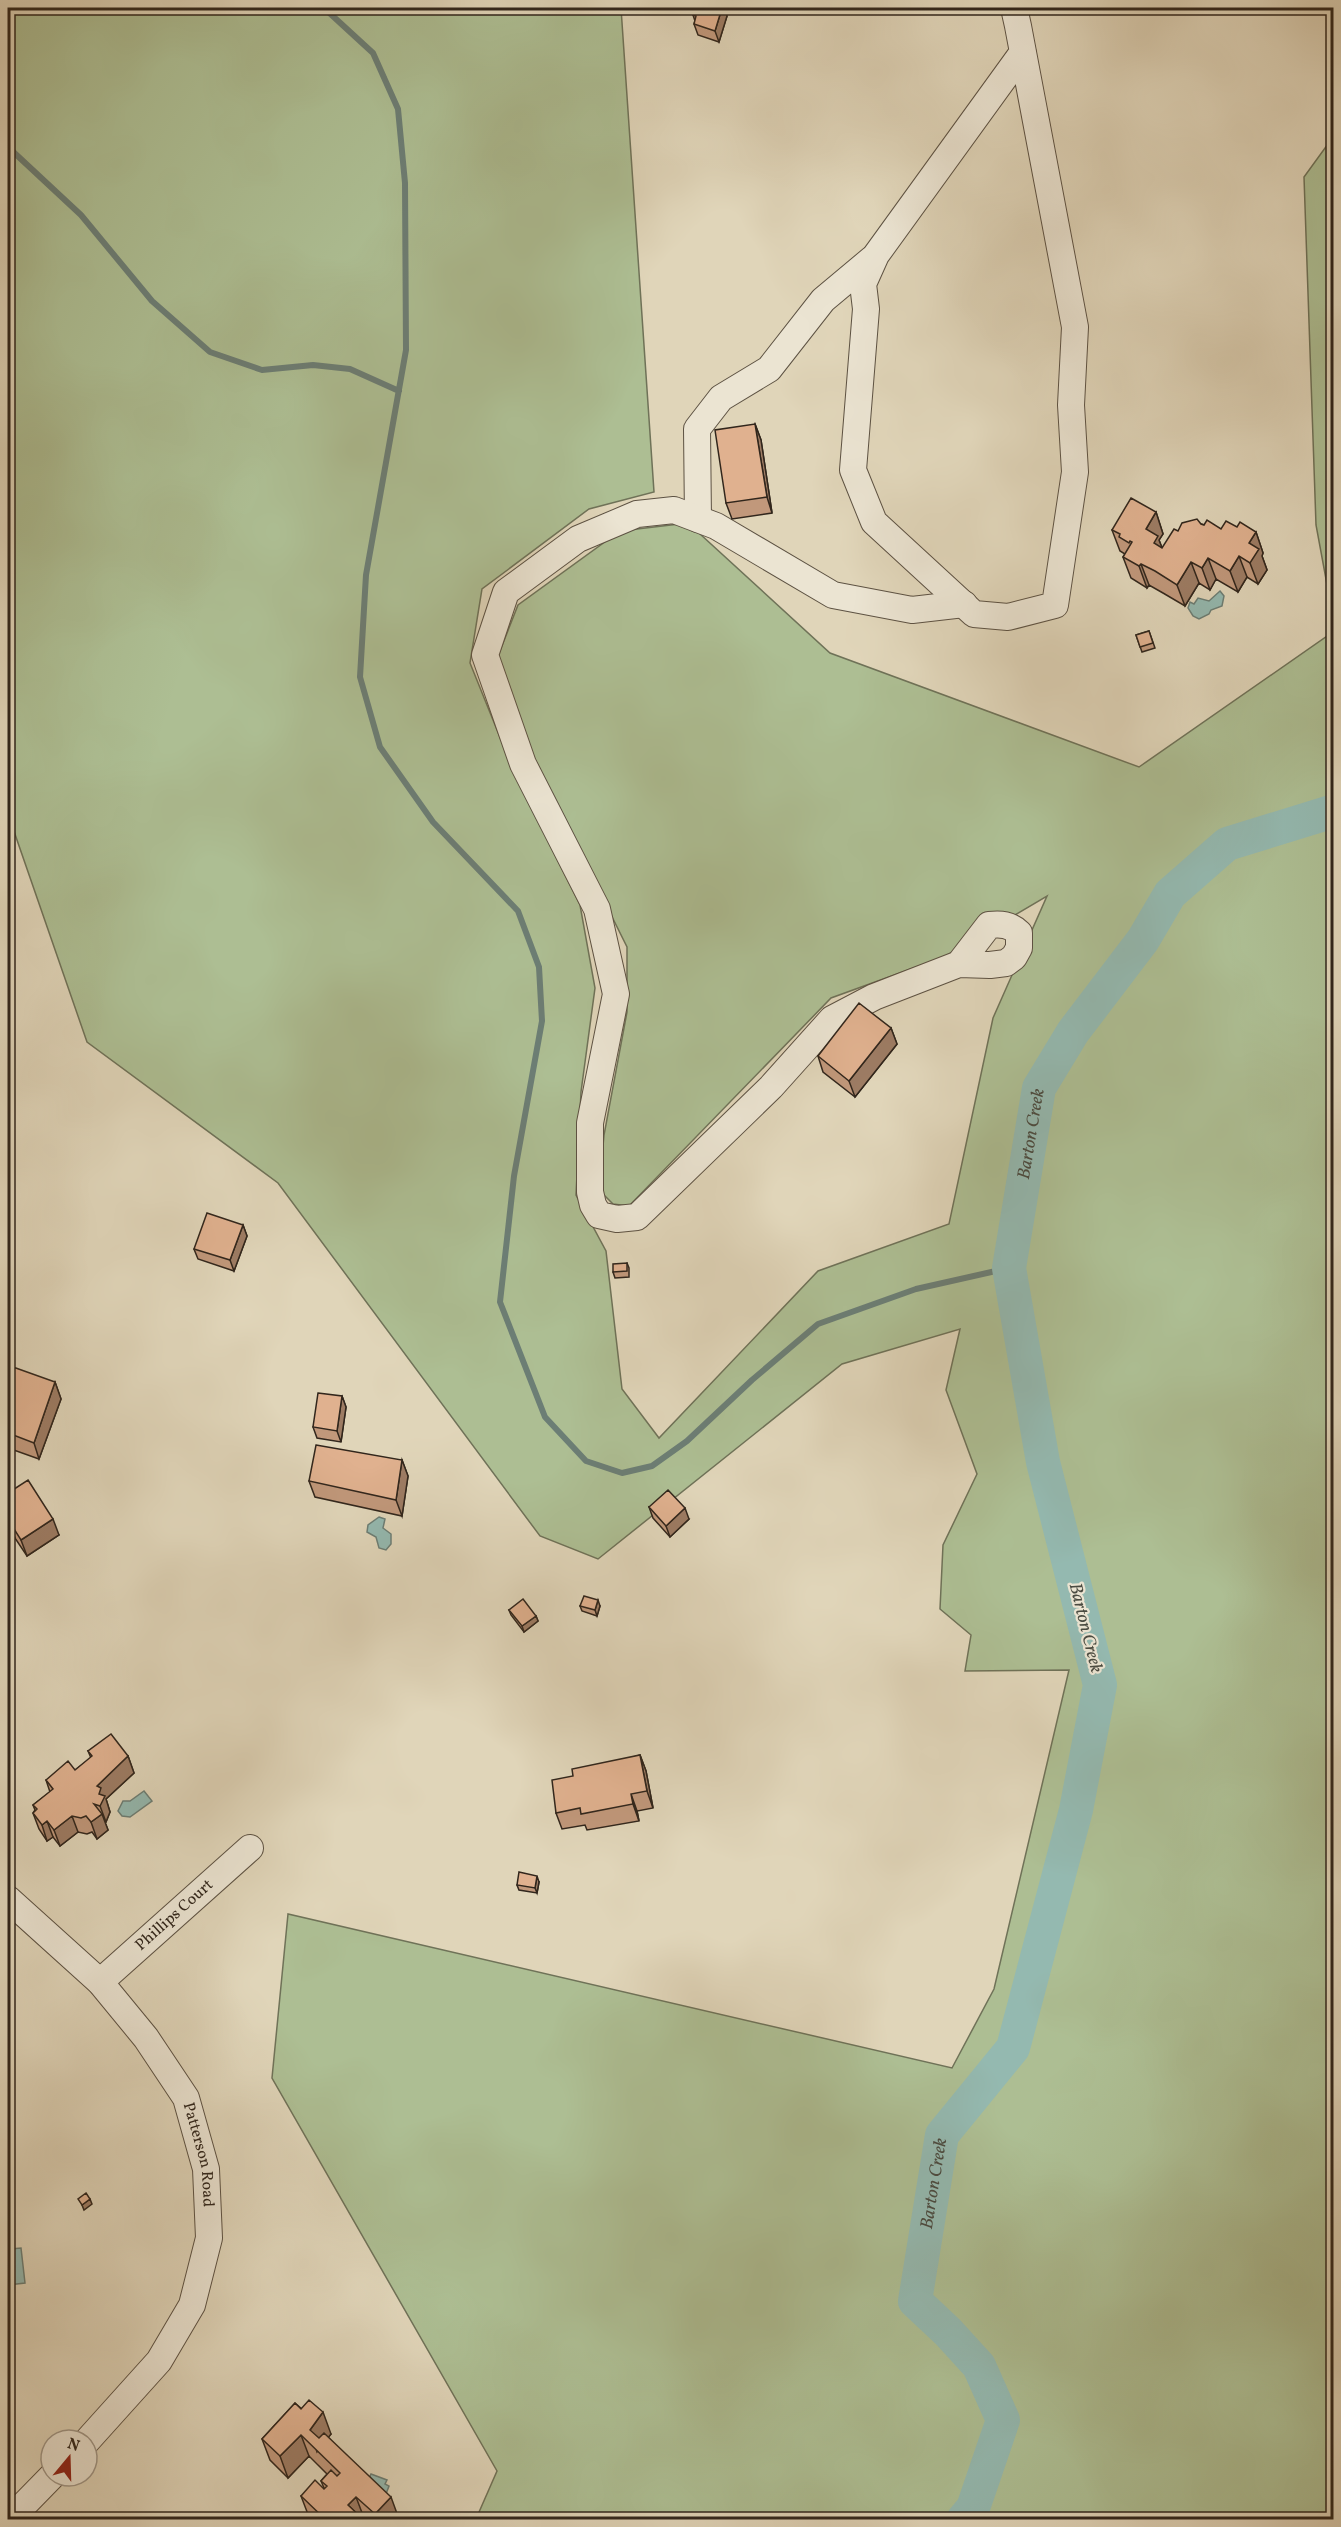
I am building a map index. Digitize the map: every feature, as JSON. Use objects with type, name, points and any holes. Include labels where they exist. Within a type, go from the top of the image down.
[{"type":"street","points":[[1014,8],[1023,52],[1075,327],[1071,405],[1075,472],[1055,605],[1008,617],[974,614],[874,522],[853,470],[866,309],[863,284],[876,255],[1023,52]]},
{"type":"street","points":[[698,519],[697,429],[721,398],[769,369],[823,300],[876,255]]},
{"type":"street","points":[[959,964],[874,998],[832,1019],[771,1087],[637,1217],[617,1219],[599,1215],[593,1205],[590,1192],[590,1123],[616,994],[597,909],[523,764],[485,655],[506,592],[578,539],[637,514],[675,510],[716,526],[833,595],[912,610],[964,604]]},
{"type":"street","name":"Phillips Court","points":[[100,1982],[250,1848]]},
{"type":"street","name":"Patterson Road","points":[[8,1899],[100,1982],[146,2038],[186,2098],[206,2169],[209,2238],[192,2305],[159,2361],[99,2428]]},
{"type":"street","points":[[9,2520],[40,2488]]},
{"type":"green space","points":[[8,8],[621,8],[654,492],[589,509],[482,589],[470,663],[516,777],[580,905],[595,988],[581,1092],[576,1195],[606,1251],[622,1389],[659,1438],[818,1271],[949,1224],[993,1018],[1047,896],[944,957],[831,998],[629,1206],[613,1204],[599,1190],[604,1135],[627,1012],[627,947],[539,770],[496,661],[518,605],[620,531],[688,523],[830,653],[1139,767],[1333,632],[1333,2519],[476,2519],[497,2471],[272,2078],[288,1914],[952,2068],[994,1989],[1069,1670],[965,1671],[971,1635],[940,1609],[943,1545],[977,1474],[946,1390],[960,1329],[842,1364],[598,1559],[540,1536],[278,1183],[87,1042],[8,814]]},
{"type":"green space","points":[[1333,137],[1333,617],[1316,525],[1304,177]]},
{"type":"water","points":[[1220,591],[1224,596],[1222,606],[1211,610],[1209,614],[1199,619],[1193,616],[1188,608],[1190,602],[1194,604],[1198,598],[1209,601]]},
{"type":"water","points":[[379,1517],[385,1519],[383,1528],[391,1534],[391,1544],[386,1550],[379,1548],[376,1537],[367,1532],[368,1525]]},
{"type":"water","points":[[144,1791],[152,1801],[130,1817],[122,1816],[118,1811],[123,1801],[130,1801]]},
{"type":"water","points":[[9,2246],[10,2249],[21,2248],[25,2283],[8,2285]]},
{"type":"water","points":[[371,2474],[387,2480],[385,2484],[389,2486],[381,2507],[366,2485]]},
{"type":"building","points":[[695,8],[722,8],[715,31],[694,24]]},
{"type":"building","points":[[755,424],[767,497],[726,503],[715,430]]},
{"type":"building","points":[[1131,498],[1156,512],[1146,529],[1158,536],[1154,543],[1162,548],[1174,529],[1178,531],[1182,523],[1197,519],[1201,524],[1204,525],[1207,520],[1221,529],[1226,521],[1237,527],[1240,522],[1256,532],[1249,543],[1259,549],[1250,563],[1239,556],[1230,571],[1208,558],[1202,568],[1191,562],[1177,585],[1155,571],[1141,564],[1139,566],[1123,557],[1132,542],[1129,543],[1119,537],[1120,534],[1112,530]]},
{"type":"building","points":[[1149,631],[1153,643],[1140,647],[1136,635]]},
{"type":"building","points":[[859,1003],[891,1028],[849,1081],[818,1056]]},
{"type":"building","points":[[207,1213],[243,1225],[230,1260],[194,1249]]},
{"type":"building","points":[[627,1263],[627,1271],[613,1272],[613,1264]]},
{"type":"building","points":[[13,1367],[55,1382],[34,1443],[8,1433],[10,1392],[8,1384]]},
{"type":"building","points":[[318,1393],[342,1396],[337,1431],[313,1427]]},
{"type":"building","points":[[316,1445],[402,1460],[396,1500],[309,1481]]},
{"type":"building","points":[[28,1480],[53,1519],[21,1540],[9,1521],[8,1523],[8,1493]]},
{"type":"building","points":[[668,1490],[685,1508],[666,1526],[649,1507]]},
{"type":"building","points":[[584,1596],[598,1600],[595,1610],[580,1606]]},
{"type":"building","points":[[523,1599],[536,1616],[522,1626],[509,1610]]},
{"type":"building","points":[[111,1734],[128,1756],[97,1786],[101,1788],[99,1794],[105,1796],[100,1806],[94,1804],[102,1814],[91,1822],[86,1816],[81,1818],[72,1816],[54,1830],[47,1821],[42,1825],[33,1813],[37,1809],[33,1805],[53,1789],[46,1780],[68,1761],[75,1770],[92,1756],[88,1751]]},
{"type":"building","points":[[640,1755],[647,1791],[631,1794],[633,1804],[581,1814],[580,1808],[556,1813],[552,1780],[573,1776],[572,1769]]},
{"type":"building","points":[[519,1872],[537,1876],[535,1888],[517,1885]]},
{"type":"building","points":[[86,2193],[90,2199],[82,2205],[78,2199]]},
{"type":"building","points":[[309,2400],[323,2412],[310,2430],[319,2438],[324,2433],[391,2497],[375,2514],[356,2497],[348,2505],[364,2520],[326,2520],[301,2496],[315,2480],[324,2489],[327,2486],[321,2481],[331,2470],[337,2476],[340,2473],[301,2435],[280,2456],[262,2439],[295,2403],[301,2409]]},
{"type":"waterway","points":[[324,8],[373,53],[398,109],[405,183],[406,350],[366,575],[360,677],[380,747],[433,822],[518,911],[539,967],[542,1021],[514,1176],[500,1302],[545,1417],[586,1461],[622,1473],[652,1466],[687,1441],[752,1380],[818,1324],[916,1289],[1009,1268]]},
{"type":"waterway","points":[[8,147],[81,215],[152,301],[210,352],[262,370],[313,365],[350,369],[399,391]]},
{"type":"waterway","name":"Barton Creek","points":[[963,2520],[973,2508],[1003,2420],[979,2366],[915,2301],[942,2135],[1013,2048],[1076,1810],[1100,1685],[1043,1462],[1009,1268],[1039,1088],[1073,1032],[1143,940],[1170,894],[1227,844],[1334,811]]}]
